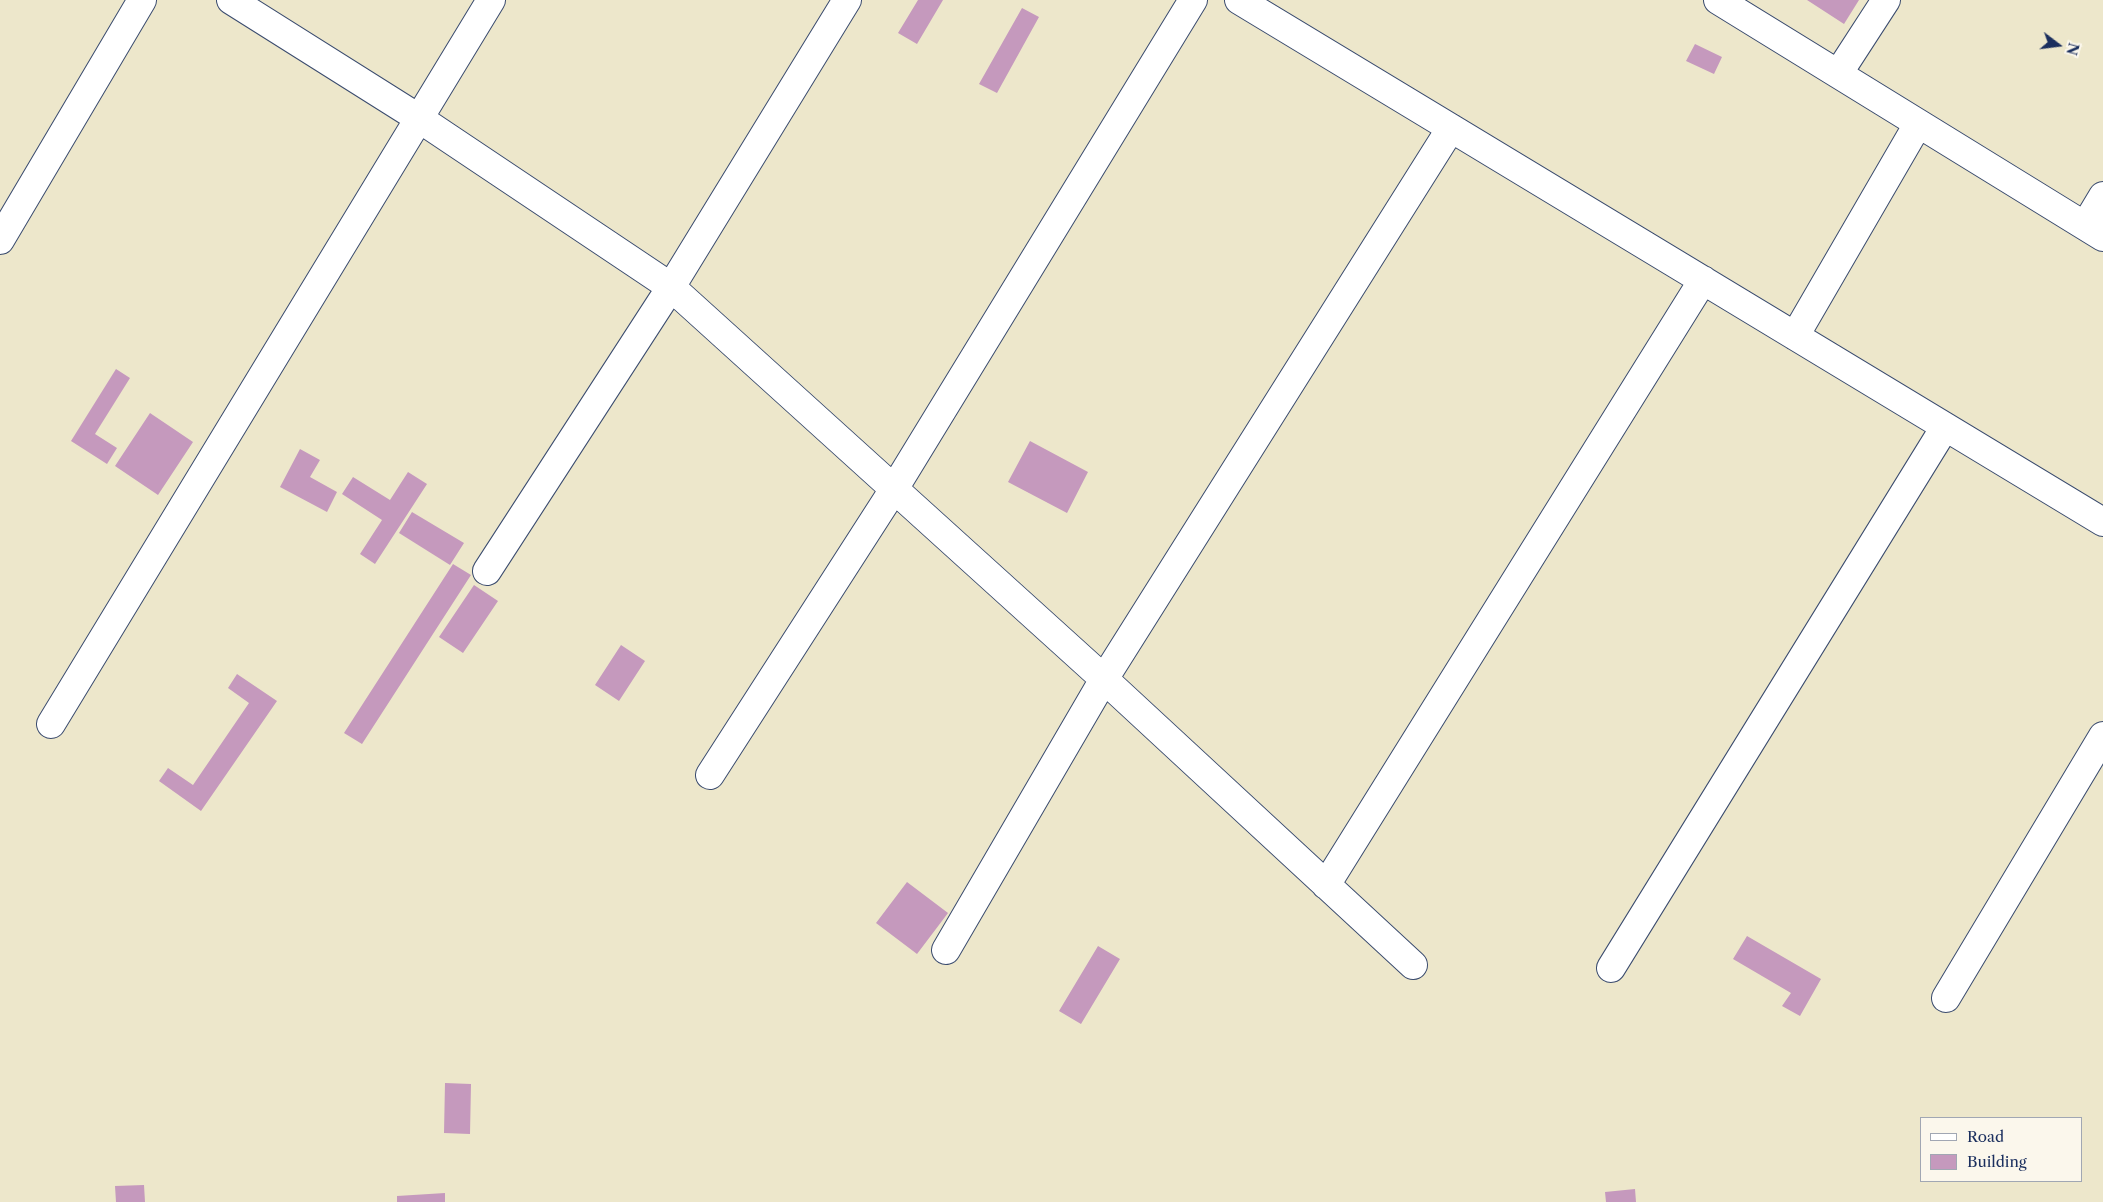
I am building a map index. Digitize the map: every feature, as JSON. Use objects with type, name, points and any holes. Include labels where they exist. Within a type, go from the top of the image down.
[{"type":"street","points":[[0,240],[142,0]]},
{"type":"street","points":[[231,0],[420,119],[671,287],[1104,679],[1413,965]]},
{"type":"street","points":[[51,724],[491,0]]},
{"type":"street","points":[[487,571],[671,287],[848,0]]},
{"type":"street","points":[[710,775],[894,489],[1193,0]]},
{"type":"street","points":[[1239,0],[2103,522]]},
{"type":"street","points":[[1718,0],[2094,231],[2103,196]]},
{"type":"street","points":[[1838,74],[1886,0]]},
{"type":"street","points":[[1795,336],[1918,124]]},
{"type":"street","points":[[946,950],[1104,679],[1451,128]]},
{"type":"street","points":[[1326,884],[1703,280]]},
{"type":"street","points":[[1611,968],[1945,427]]},
{"type":"street","points":[[1946,998],[2103,736]]},
{"type":"building","points":[[918,0],[943,0],[917,44],[898,33]]},
{"type":"building","points":[[1807,0],[1859,0],[1844,24]]},
{"type":"building","points":[[1022,8],[1039,17],[997,93],[979,84]]},
{"type":"building","points":[[1695,44],[1722,57],[1714,74],[1686,61]]},
{"type":"building","points":[[116,369],[130,378],[95,434],[117,448],[107,464],[71,441]]},
{"type":"building","points":[[150,413],[193,442],[158,495],[115,466]]},
{"type":"building","points":[[1030,441],[1088,472],[1067,513],[1008,482]]},
{"type":"building","points":[[300,449],[320,460],[310,477],[337,492],[327,512],[280,487]]},
{"type":"building","points":[[408,472],[427,484],[375,564],[360,554],[382,520],[342,494],[353,477],[390,500]]},
{"type":"building","points":[[412,512],[464,543],[450,565],[399,533]]},
{"type":"building","points":[[453,564],[471,575],[362,744],[344,733]]},
{"type":"building","points":[[474,585],[498,601],[463,653],[439,637]]},
{"type":"building","points":[[621,645],[645,661],[619,701],[595,685]]},
{"type":"building","points":[[237,674],[277,701],[201,811],[159,781],[168,768],[193,785],[249,703],[228,688]]},
{"type":"building","points":[[907,882],[948,913],[917,954],[876,923]]},
{"type":"building","points":[[1747,936],[1821,979],[1800,1016],[1782,1006],[1791,993],[1733,959]]},
{"type":"building","points":[[1098,946],[1120,959],[1081,1024],[1059,1011]]},
{"type":"building","points":[[445,1083],[471,1084],[470,1134],[444,1133]]},
{"type":"building","points":[[144,1185],[145,1202],[116,1202],[115,1186]]},
{"type":"building","points":[[1635,1189],[1636,1202],[1606,1202],[1605,1192]]},
{"type":"building","points":[[445,1193],[445,1202],[397,1202],[397,1196]]}]
